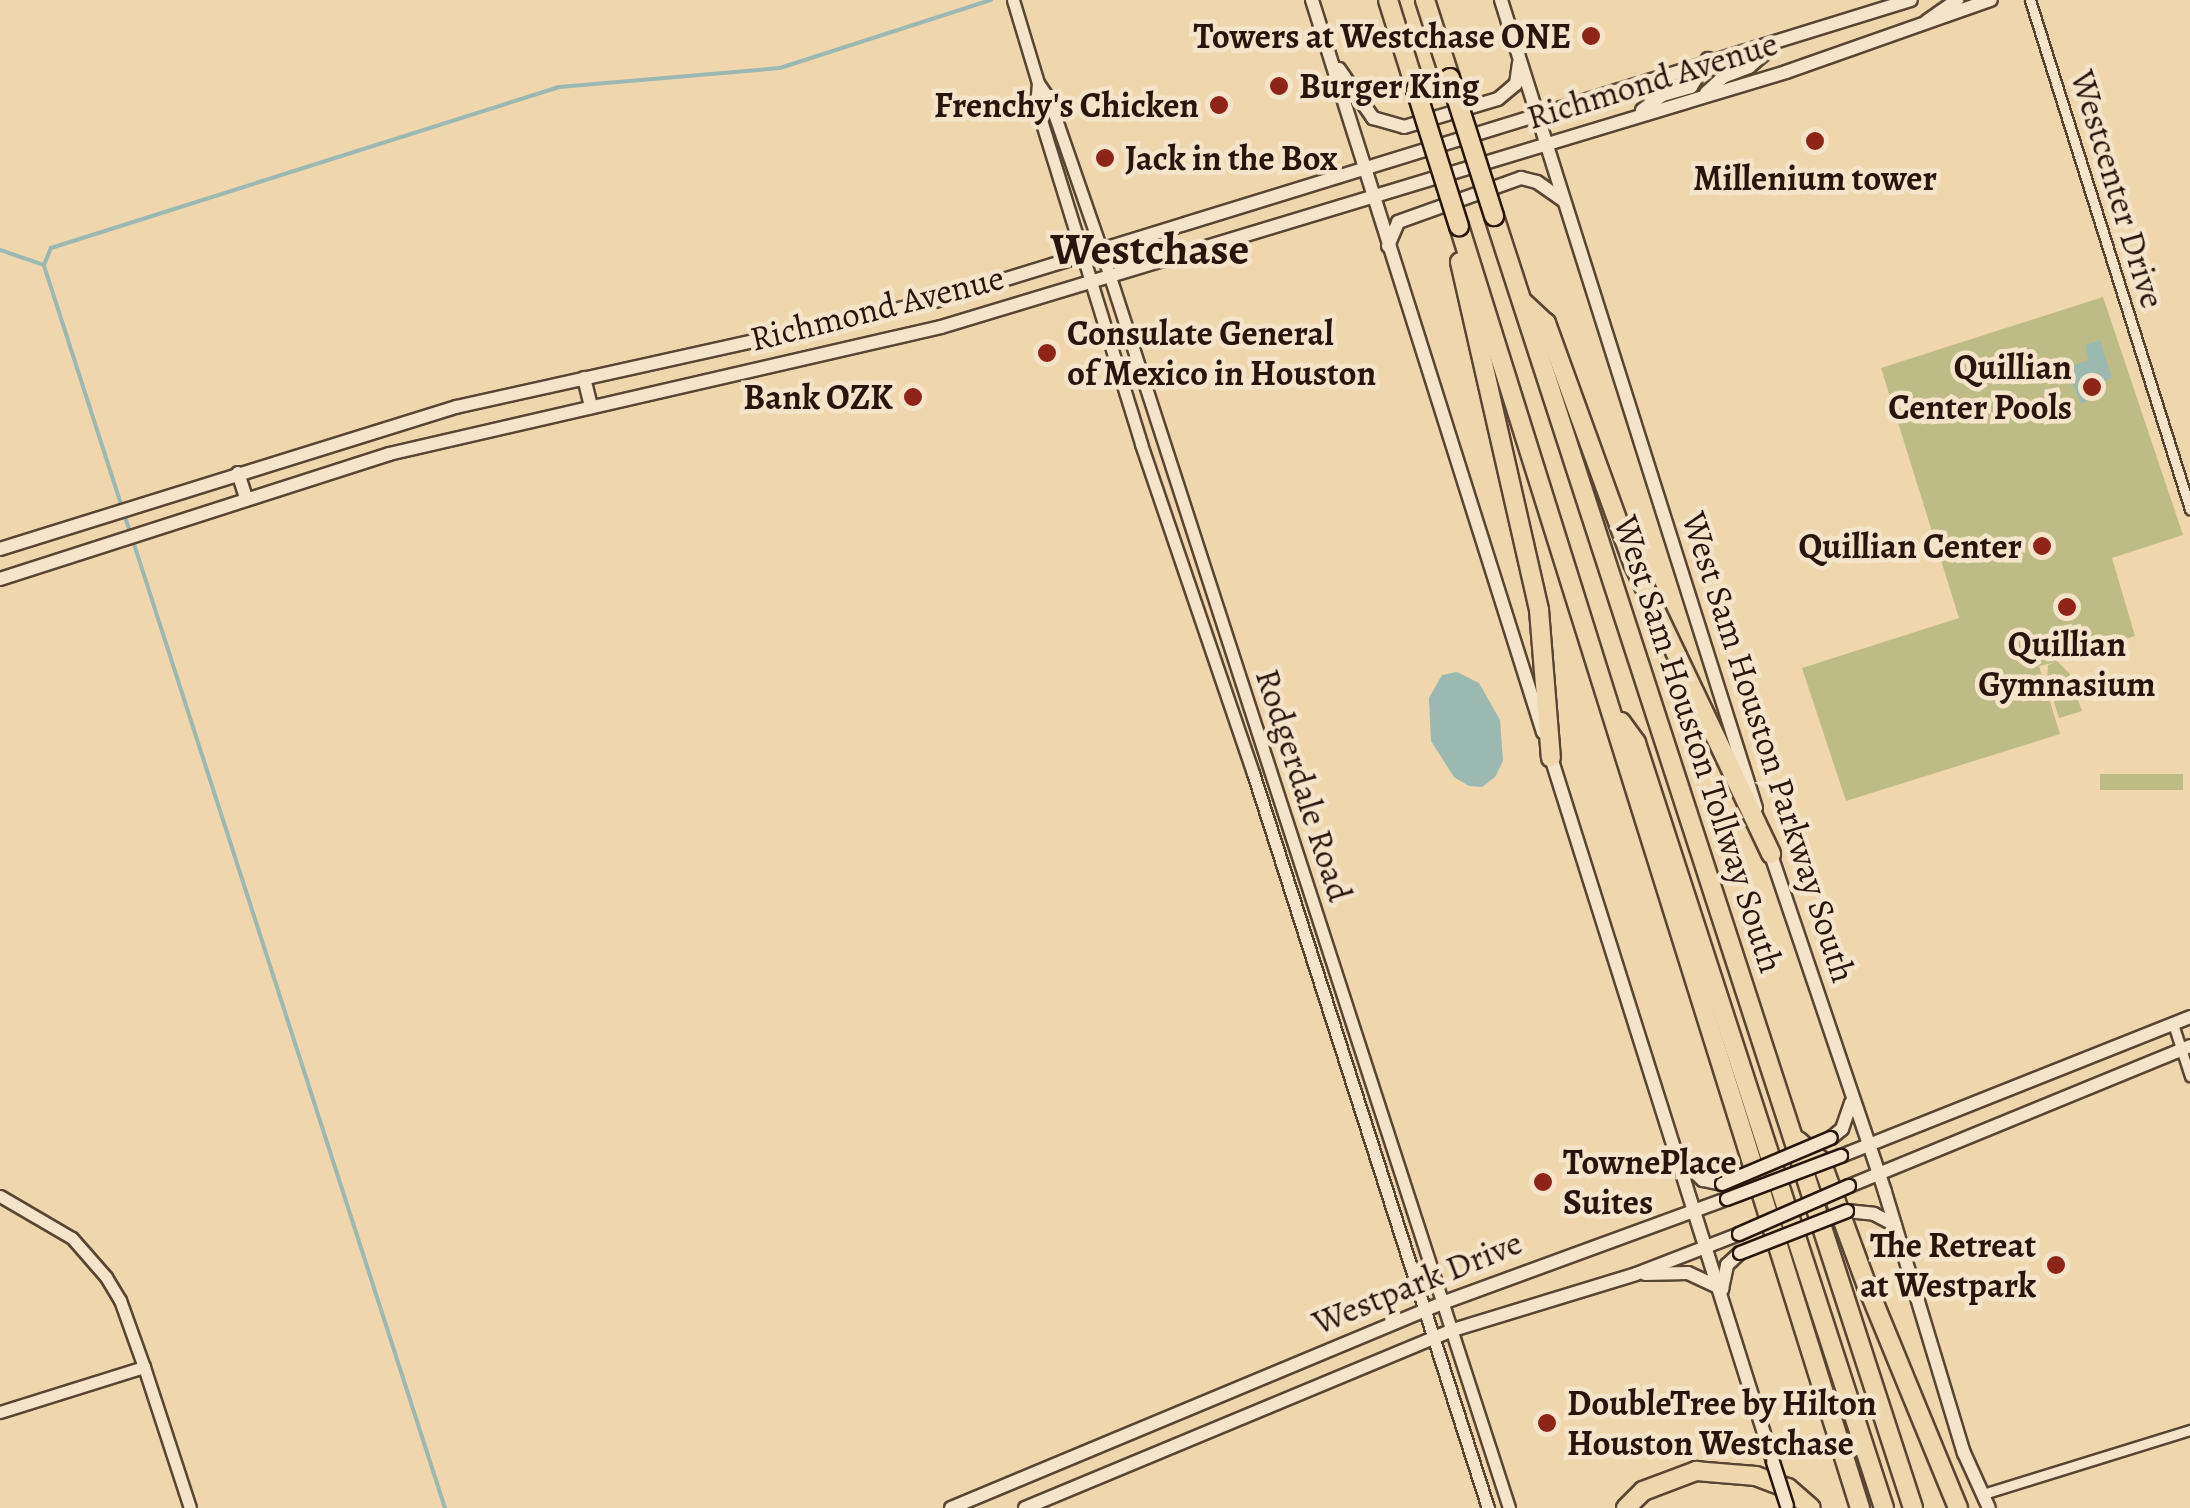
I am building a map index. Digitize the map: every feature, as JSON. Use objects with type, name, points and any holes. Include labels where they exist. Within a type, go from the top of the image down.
[{"type":"highway","points":[[1388,0],[1444,178],[1539,610],[1552,758]]},
{"type":"highway","name":"West Sam Houston Tollway South","points":[[1426,0],[1647,698],[1796,1139],[1913,1508]]},
{"type":"highway","name":"West Sam Houston Tollway South","points":[[1456,227],[1860,1508]]},
{"type":"highway","points":[[1521,300],[1546,324],[1633,563],[1771,854]]},
{"type":"highway","points":[[1610,706],[1636,744],[1884,1508]]},
{"type":"highway","points":[[1796,1139],[1821,1161],[1866,1286],[1958,1508]]},
{"type":"highway","points":[[1626,1508],[1643,1491],[1696,1470],[1756,1476],[1788,1488],[1811,1508]]},
{"type":"main road","points":[[1312,0],[1722,1288],[1787,1507]]},
{"type":"main road","name":"West Sam Houston Parkway South","points":[[1501,0],[1771,854],[1895,1225],[1964,1453],[1989,1508]]},
{"type":"main road","name":"Richmond Avenue","points":[[0,549],[390,426],[584,378],[935,301],[1364,165],[1911,0]]},
{"type":"main road","points":[[1922,26],[1957,0]]},
{"type":"main road","name":"Richmond Avenue","points":[[0,580],[389,454],[941,327],[1704,95],[1922,26],[1991,0]]},
{"type":"main road","points":[[1704,95],[1723,77],[1749,67],[1776,43]]},
{"type":"main road","points":[[1334,63],[1373,118],[1404,126],[1498,98],[1516,84],[1519,58]]},
{"type":"main road","points":[[1634,116],[1663,95],[1691,87],[1708,59]]},
{"type":"main road","points":[[1388,246],[1398,222],[1521,178],[1537,182],[1563,200]]},
{"type":"main road","points":[[935,301],[941,327]]},
{"type":"main road","points":[[762,341],[767,367]]},
{"type":"main road","points":[[584,378],[591,407]]},
{"type":"main road","points":[[389,454],[390,426]]},
{"type":"main road","points":[[238,473],[247,500]]},
{"type":"main road","name":"Westpark Drive","points":[[951,1508],[1424,1310],[1841,1156],[2190,1017]]},
{"type":"main road","name":"Westpark Drive","points":[[1025,1508],[1453,1330],[1636,1274],[1739,1234],[2186,1048]]},
{"type":"main road","points":[[1680,1158],[1703,1180],[1722,1184],[1831,1138],[1842,1129],[1852,1102]]},
{"type":"main road","points":[[1722,1288],[1727,1265],[1740,1253],[1847,1211],[1874,1214],[1895,1225]]},
{"type":"main road","points":[[1636,1274],[1688,1273],[1722,1288]]},
{"type":"street","name":"Rodgerdale Road","points":[[1013,0],[1038,82],[1049,99],[1110,276],[1509,1508]]},
{"type":"street","name":"Westcenter Drive","points":[[2030,0],[2190,509]]},
{"type":"street","name":"Rodgerdale Road","points":[[1038,82],[1036,104],[1141,444],[1253,773],[1488,1508]]},
{"type":"street","points":[[1141,444],[1164,443]]},
{"type":"street","points":[[1206,634],[1224,628]]},
{"type":"street","points":[[1253,773],[1270,767]]},
{"type":"street","points":[[1307,944],[1325,939]]},
{"type":"street","points":[[2173,1024],[2186,1048],[2190,1076]]},
{"type":"street","points":[[1356,1100],[1375,1094]]},
{"type":"street","points":[[0,1196],[72,1238],[106,1277],[120,1300],[190,1508]]},
{"type":"street","points":[[0,1412],[144,1367]]},
{"type":"street","points":[[1983,1494],[2190,1430]]},
{"type":"shaded area","name":"Quillian Center","points":[[2103,297],[2183,535],[2112,558],[2135,636],[2057,661],[2069,673],[2082,711],[2059,718],[2047,680],[2048,665],[2056,662],[2039,666],[2060,734],[1846,801],[1802,668],[1959,618],[1881,368]]},
{"type":"shaded area","points":[[2100,774],[2183,774],[2183,790],[2100,790]]},
{"type":"water","points":[[2100,340],[2112,378],[2089,386],[2091,399],[2081,404],[2066,368],[2089,360],[2085,345]]},
{"type":"water","points":[[1457,672],[1479,683],[1500,720],[1503,761],[1495,777],[1482,787],[1469,786],[1454,777],[1431,741],[1429,698],[1442,675]]},
{"type":"waterway","points":[[130,532],[44,265],[51,248],[559,87],[780,68],[991,0]]},
{"type":"waterway","points":[[0,250],[44,265]]},
{"type":"waterway","points":[[133,541],[445,1508]]},
{"type":"place","name":"Towers at Westchase ONE","points":[[1591,36]]},
{"type":"place","name":"Burger King","points":[[1279,86]]},
{"type":"place","name":"Frenchy's Chicken","points":[[1219,105]]},
{"type":"place","name":"Millenium tower","points":[[1815,141]]},
{"type":"place","name":"Jack in the Box","points":[[1105,158]]},
{"type":"place","name":"Consulate General of Mexico in Houston","points":[[1047,353]]},
{"type":"place","name":"Quillian Center Pools","points":[[2092,387]]},
{"type":"place","name":"Bank OZK","points":[[913,397]]},
{"type":"place","name":"Quillian Center","points":[[2042,546]]},
{"type":"place","name":"Quillian Gymnasium","points":[[2067,607]]},
{"type":"place","name":"TownePlace Suites","points":[[1543,1182]]},
{"type":"place","name":"The Retreat at Westpark","points":[[2056,1265]]},
{"type":"place","name":"DoubleTree by Hilton Houston Westchase","points":[[1547,1423]]},
{"type":"district","name":"Westchase","points":[[1150,250]]}]
